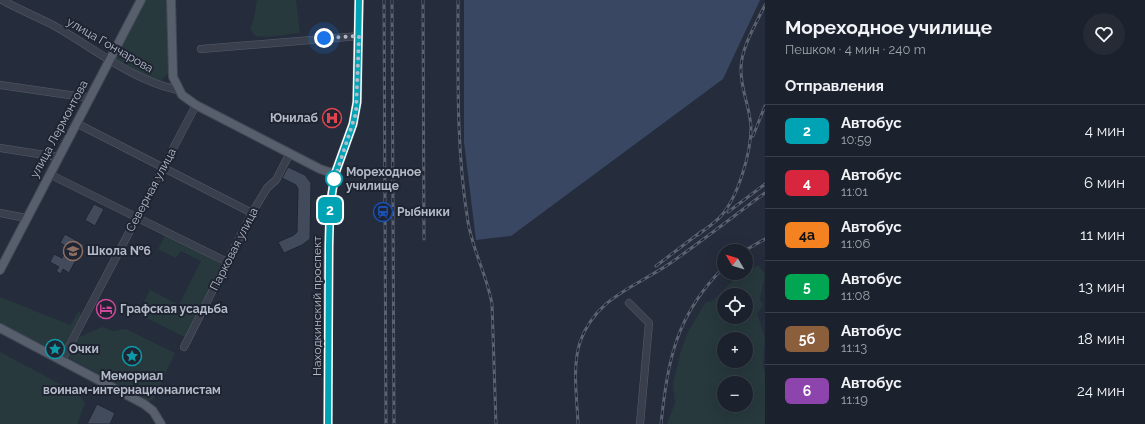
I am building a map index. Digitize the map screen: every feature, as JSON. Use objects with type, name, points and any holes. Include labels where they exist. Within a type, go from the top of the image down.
[{"type":"main road","name":"улица Лермонтова","points":[[0,270],[141,0]]},
{"type":"main road","points":[[170,0],[172,68],[173,77],[178,90]]},
{"type":"main road","name":"Находкинский проспект","points":[[328,424],[330,206],[335,174],[349,138],[356,113],[359,0]]},
{"type":"main road","name":"улица Гончарова","points":[[178,90],[196,105],[320,169],[335,174]]},
{"type":"main road","points":[[0,328],[63,358],[144,404],[153,411],[160,424]]},
{"type":"street","name":"улица Гончарова","points":[[2,0],[51,24],[109,60],[155,85],[178,90]]},
{"type":"street","points":[[201,49],[359,36]]},
{"type":"street","points":[[0,84],[90,98]]},
{"type":"street","name":"Северная улица","points":[[63,358],[196,105]]},
{"type":"street","points":[[76,123],[252,213]]},
{"type":"street","points":[[0,148],[58,157]]},
{"type":"street","name":"Парковая улица","points":[[184,347],[252,213],[267,188],[276,180],[290,153]]},
{"type":"street","points":[[49,174],[227,262]]},
{"type":"street","points":[[0,213],[26,218]]},
{"type":"street","points":[[629,303],[649,323],[640,424]]},
{"type":"shaded area","points":[[145,0],[167,0],[168,74],[158,83],[115,59]]},
{"type":"shaded area","points":[[257,0],[296,0],[300,33],[266,37],[255,36],[250,29],[254,19]]},
{"type":"shaded area","points":[[165,236],[221,264],[185,337],[138,314],[150,290],[179,305],[201,261],[181,251],[176,258],[158,249]]},
{"type":"shaded area","points":[[758,265],[765,274],[760,299],[763,305],[757,314],[765,341],[763,361],[765,372],[765,424],[667,424],[675,403],[673,383],[681,351],[689,330],[706,302],[712,301],[717,296],[717,324],[753,324],[753,288],[726,288],[734,280],[753,280],[753,268]]},
{"type":"shaded area","points":[[0,297],[70,325],[80,310],[81,318],[61,354],[0,323]]},
{"type":"shaded area","points":[[102,327],[113,331],[126,329],[175,353],[153,400],[149,401],[67,357],[77,338]]},
{"type":"shaded area","points":[[0,352],[77,393],[85,403],[77,424],[0,424]]},
{"type":"water","points":[[464,0],[760,0],[723,79],[511,236],[476,240],[464,142]]},
{"type":"building","points":[[288,167],[305,175],[311,183],[310,239],[302,245],[284,253],[278,242],[294,235],[297,232],[298,189],[296,185],[282,178]]},
{"type":"building","points":[[94,204],[104,209],[95,226],[85,220]]},
{"type":"building","name":"Школа №6","points":[[65,234],[84,245],[69,273],[63,269],[61,274],[56,271],[59,267],[50,262],[54,254],[62,258],[68,247],[60,243]]},
{"type":"building","points":[[97,404],[115,413],[110,424],[87,424]]},
{"type":"railway","points":[[384,0],[386,424]]},
{"type":"railway","points":[[392,0],[394,424]]},
{"type":"railway","points":[[423,0],[424,239]]},
{"type":"railway","points":[[458,0],[458,111],[461,167],[470,233],[487,283],[492,304],[496,424]]},
{"type":"railway","points":[[698,235],[719,219],[727,208],[738,186],[746,162],[751,127],[742,82],[741,67],[744,51],[750,35],[765,5]]},
{"type":"railway","points":[[753,136],[765,106]]},
{"type":"railway","points":[[728,212],[765,184]]},
{"type":"railway","points":[[578,424],[576,362],[580,342],[587,327],[596,314],[618,294],[672,262],[765,193]]},
{"type":"railway","points":[[656,266],[702,231]]},
{"type":"railway","points":[[753,246],[765,239]]},
{"type":"railway","points":[[661,424],[667,379],[671,358],[677,339],[695,303],[717,275]]},
{"type":"bus line","name":"2","points":[[328,424],[330,206],[335,174],[349,138],[356,113],[359,0]]},
{"type":"place","name":"Юнилаб","points":[[332,118]]},
{"type":"place","name":"Мореходное училище","points":[[334,179]]},
{"type":"place","name":"Рыбники","points":[[383,212]]},
{"type":"place","name":"Школа №6","points":[[73,251]]},
{"type":"place","name":"Графская усадьба","points":[[106,309]]},
{"type":"place","name":"Очки","points":[[55,349]]},
{"type":"place","name":"Мемориал воинам-интернационалистам","points":[[132,356]]},
{"type":"route","points":[[324,38],[359,36],[356,113],[349,138],[337,167],[334,181],[334,179]]}]
